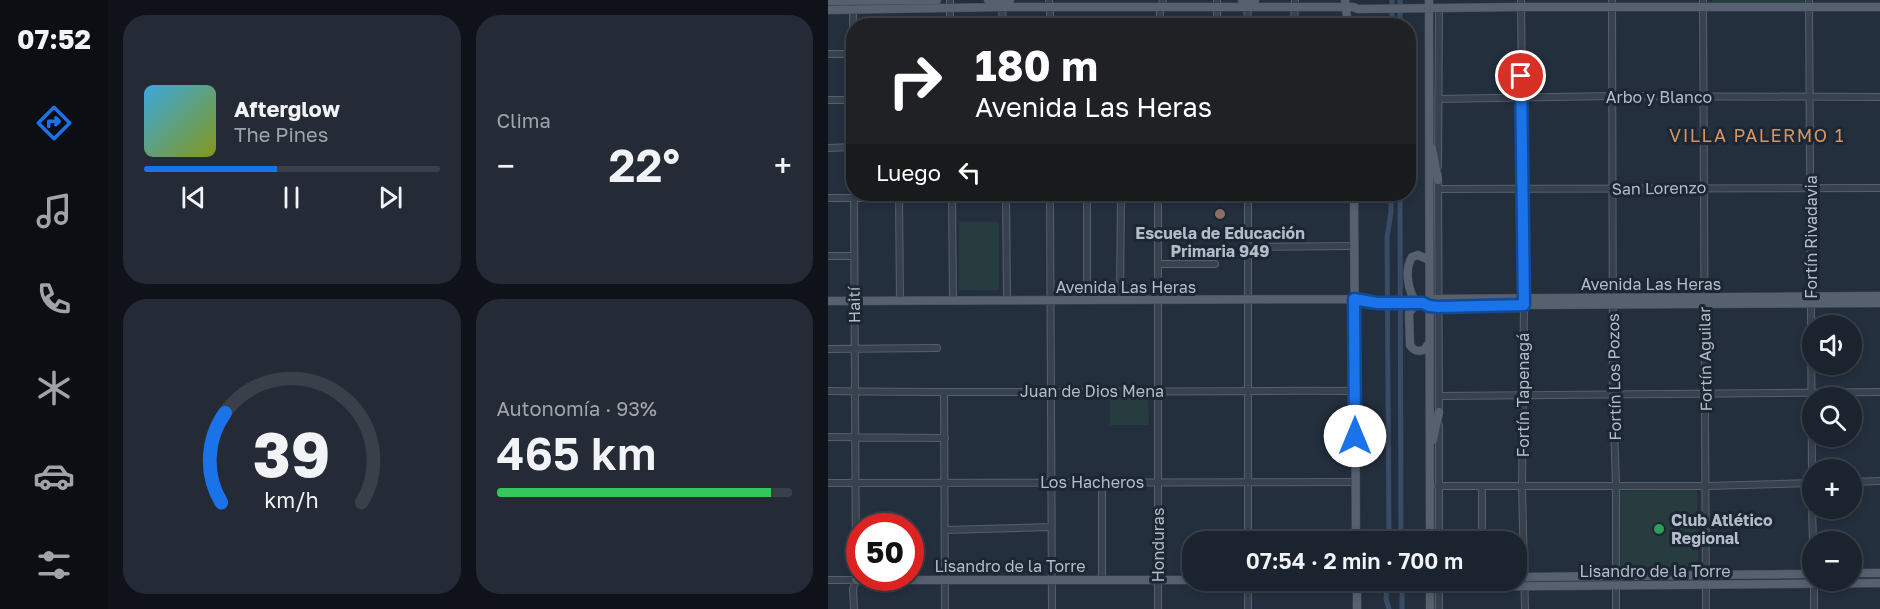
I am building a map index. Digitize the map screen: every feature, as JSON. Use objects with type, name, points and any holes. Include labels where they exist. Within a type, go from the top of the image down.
[{"type":"main road","points":[[828,1],[937,0]]},
{"type":"main road","points":[[988,0],[1002,4],[1010,0]]},
{"type":"main road","points":[[828,10],[950,4],[1249,2],[1349,4],[1358,9],[1407,8],[1429,4],[1520,3],[1809,4],[1880,7]]},
{"type":"main road","points":[[1429,4],[1429,260],[1425,303],[1429,343],[1430,531]]},
{"type":"main road","points":[[1429,128],[1438,180]]},
{"type":"main road","points":[[1354,201],[1356,531]]},
{"type":"main road","points":[[1425,303],[1409,291],[1409,261],[1418,255],[1429,260]]},
{"type":"main road","name":"Avenida Las Heras","points":[[828,301],[1354,299],[1377,303],[1438,303],[1704,301],[1880,296]]},
{"type":"main road","name":"Avenida Las Heras","points":[[1811,299],[1880,303]]},
{"type":"main road","points":[[1425,303],[1409,313],[1410,345],[1412,349],[1420,351],[1424,350],[1429,343]]},
{"type":"main road","points":[[1430,458],[1439,412]]},
{"type":"main road","points":[[1862,573],[1880,573]]},
{"type":"main road","name":"Lisandro de la Torre","points":[[1706,579],[1802,574]]},
{"type":"main road","name":"Lisandro de la Torre","points":[[1527,580],[1706,579],[1802,582]]},
{"type":"main road","name":"Lisandro de la Torre","points":[[924,580],[1182,580]]},
{"type":"main road","name":"Lisandro de la Torre","points":[[1862,583],[1880,583]]},
{"type":"main road","points":[[1356,591],[1357,609]]},
{"type":"main road","points":[[1429,591],[1430,609]]},
{"type":"street","name":"Haití","points":[[853,0],[853,18]]},
{"type":"street","points":[[1248,18],[1249,2]]},
{"type":"street","name":"Fortín Tapenagá","points":[[1520,3],[1524,302],[1522,531]]},
{"type":"street","name":"Fortín Aguilar","points":[[1703,3],[1706,609]]},
{"type":"street","points":[[1439,4],[1439,531]]},
{"type":"street","name":"Fortín Los Pozos","points":[[1612,4],[1616,609]]},
{"type":"street","name":"Fortín Rivadavia","points":[[1809,4],[1811,387]]},
{"type":"street","points":[[828,54],[846,54]]},
{"type":"street","name":"Arbo y Blanco","points":[[1438,99],[1612,96],[1880,97]]},
{"type":"street","points":[[828,100],[846,100]]},
{"type":"street","points":[[828,148],[846,147]]},
{"type":"street","name":"San Lorenzo","points":[[1438,189],[1880,188]]},
{"type":"street","points":[[828,198],[846,198]]},
{"type":"street","name":"Haití","points":[[853,201],[855,513]]},
{"type":"street","points":[[899,201],[900,301]]},
{"type":"street","points":[[952,201],[953,301]]},
{"type":"street","points":[[1006,201],[1007,300]]},
{"type":"street","points":[[1050,201],[1052,609]]},
{"type":"street","points":[[1087,201],[1087,300]]},
{"type":"street","points":[[1120,201],[1120,300]]},
{"type":"street","name":"Honduras","points":[[1158,201],[1158,609]]},
{"type":"street","points":[[1248,201],[1248,531]]},
{"type":"street","points":[[1249,247],[1354,246]]},
{"type":"street","points":[[828,256],[854,256]]},
{"type":"street","points":[[1158,264],[1215,264]]},
{"type":"street","points":[[828,349],[937,348]]},
{"type":"street","name":"Juan de Dios Mena","points":[[828,391],[944,393],[1355,391]]},
{"type":"street","points":[[1439,396],[1802,392]]},
{"type":"street","points":[[1862,392],[1880,392]]},
{"type":"street","points":[[944,393],[945,609]]},
{"type":"street","points":[[828,437],[945,438]]},
{"type":"street","points":[[1102,481],[1102,579]]},
{"type":"street","points":[[1862,482],[1880,481]]},
{"type":"street","name":"Los Hacheros","points":[[828,483],[1356,482]]},
{"type":"street","points":[[1438,486],[1706,486],[1802,483]]},
{"type":"street","points":[[1482,487],[1482,531]]},
{"type":"street","points":[[945,530],[1052,527]]},
{"type":"street","name":"Lisandro de la Torre","points":[[828,580],[846,580]]},
{"type":"street","name":"Haití","points":[[853,591],[854,609]]},
{"type":"street","points":[[1248,591],[1248,609]]},
{"type":"street","points":[[1439,591],[1439,609]]},
{"type":"street","name":"Fortín Tapenagá","points":[[1523,591],[1525,609]]},
{"type":"street","points":[[1814,591],[1814,609]]},
{"type":"green space","points":[[1712,0],[1804,0],[1804,3],[1712,3]]},
{"type":"green space","points":[[959,222],[999,222],[999,290],[959,290]]},
{"type":"green space","points":[[1148,397],[1149,425],[1110,425],[1110,398]]},
{"type":"green space","name":"Club Atlético Regional","points":[[1697,490],[1698,566],[1621,567],[1620,491]]},
{"type":"waterway","points":[[1392,0],[1392,18]]},
{"type":"waterway","points":[[1400,0],[1400,18]]},
{"type":"waterway","points":[[1389,531],[1387,237],[1391,201]]},
{"type":"waterway","points":[[1400,201],[1401,531]]},
{"type":"waterway","points":[[1386,591],[1389,609]]},
{"type":"waterway","points":[[1402,591],[1402,609]]},
{"type":"place","name":"Escuela de Educación Primaria 949","points":[[1220,214]]},
{"type":"place","name":"Club Atlético Regional","points":[[1659,529]]},
{"type":"district","name":"VILLA PALERMO 1","points":[[1757,135]]},
{"type":"route","points":[[1355,436],[1354,299],[1377,303],[1423,303],[1438,307],[1524,305],[1521,76]]}]
